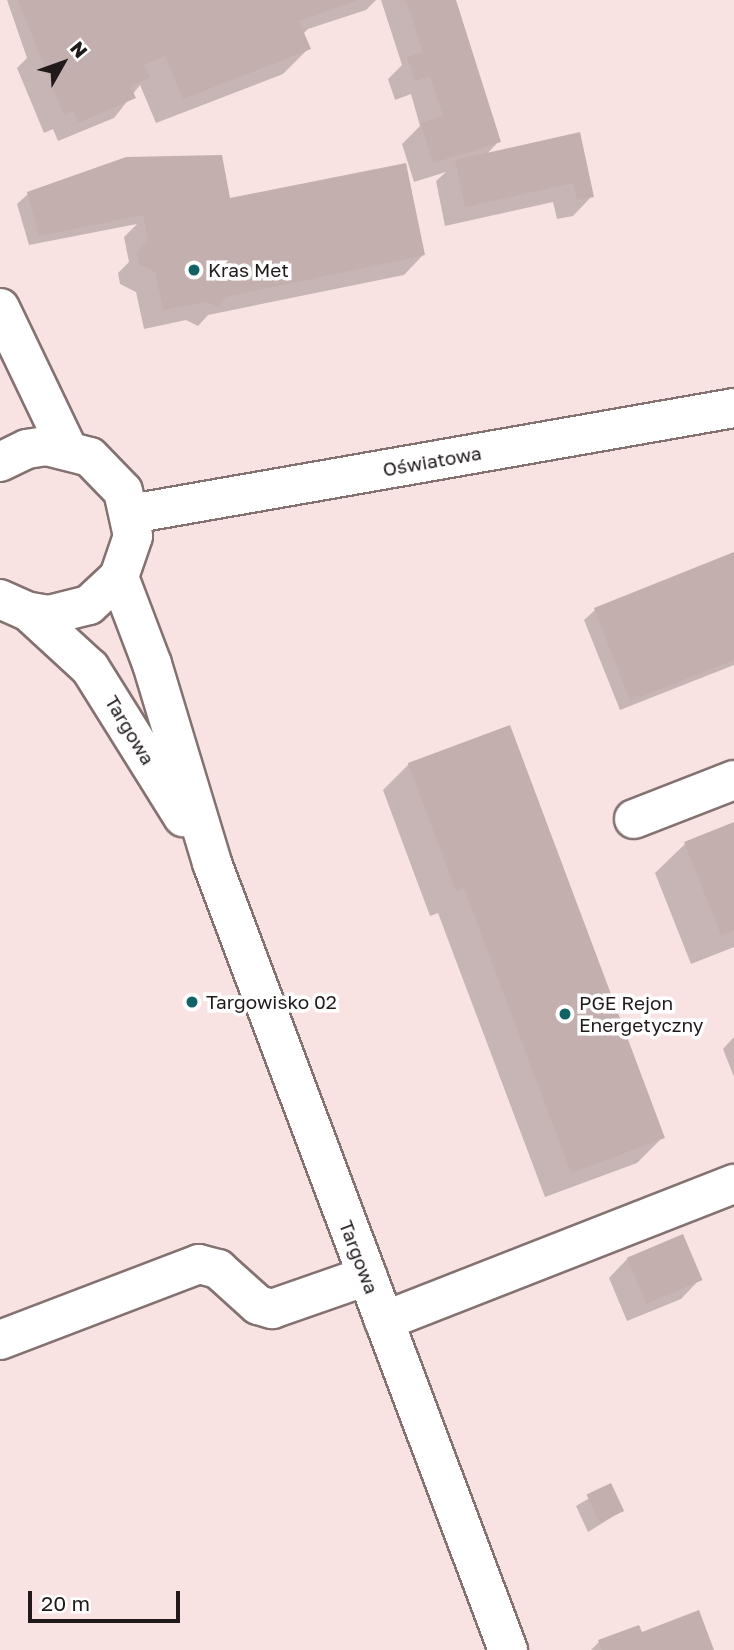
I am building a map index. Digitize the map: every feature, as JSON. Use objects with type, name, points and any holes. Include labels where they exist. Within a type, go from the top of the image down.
[{"type":"street","points":[[0,308],[67,448]]},
{"type":"street","name":"Oświatowa","points":[[131,514],[734,408]]},
{"type":"street","points":[[0,462],[27,449],[67,448],[90,457],[109,472],[131,514],[133,536],[119,577],[89,605],[49,615],[14,606]]},
{"type":"street","name":"Targowa","points":[[119,577],[152,664],[212,863],[508,1650]]},
{"type":"street","name":"Targowa","points":[[14,606],[73,649],[105,688],[212,863]]},
{"type":"street","points":[[634,819],[734,780]]},
{"type":"street","points":[[384,1321],[734,1184]]},
{"type":"street","points":[[0,1339],[199,1264],[218,1269],[258,1305],[272,1309],[367,1276]]},
{"type":"building","points":[[18,0],[358,0],[299,21],[311,49],[183,99],[165,56],[144,65],[150,78],[130,86],[136,98],[78,123],[73,111],[64,115]]},
{"type":"building","points":[[406,0],[456,0],[501,142],[433,163],[421,123],[443,116],[430,76],[415,81],[407,57],[423,52]]},
{"type":"building","points":[[580,132],[594,197],[577,200],[573,183],[465,207],[455,160]]},
{"type":"building","points":[[222,155],[230,198],[406,163],[425,255],[225,297],[219,307],[206,302],[163,310],[155,272],[139,264],[137,252],[148,240],[143,215],[39,236],[27,192],[126,157]]},
{"type":"building","points":[[734,552],[734,660],[630,701],[594,608]]},
{"type":"building","name":"PGE Rejon Energetyczny","points":[[510,725],[665,1138],[571,1173],[464,888],[456,891],[408,763]]},
{"type":"building","points":[[734,822],[734,930],[721,935],[684,842]]},
{"type":"building","points":[[683,1234],[703,1280],[646,1304],[627,1258]]},
{"type":"building","points":[[611,1483],[624,1511],[600,1523],[587,1494]]},
{"type":"building","points":[[699,1610],[714,1650],[602,1650],[598,1640],[639,1625],[642,1632]]},
{"type":"place","name":"Kras Met","points":[[194,270]]},
{"type":"place","name":"Targowisko 02","points":[[192,1002]]},
{"type":"place","name":"PGE Rejon Energetyczny","points":[[565,1014]]}]
